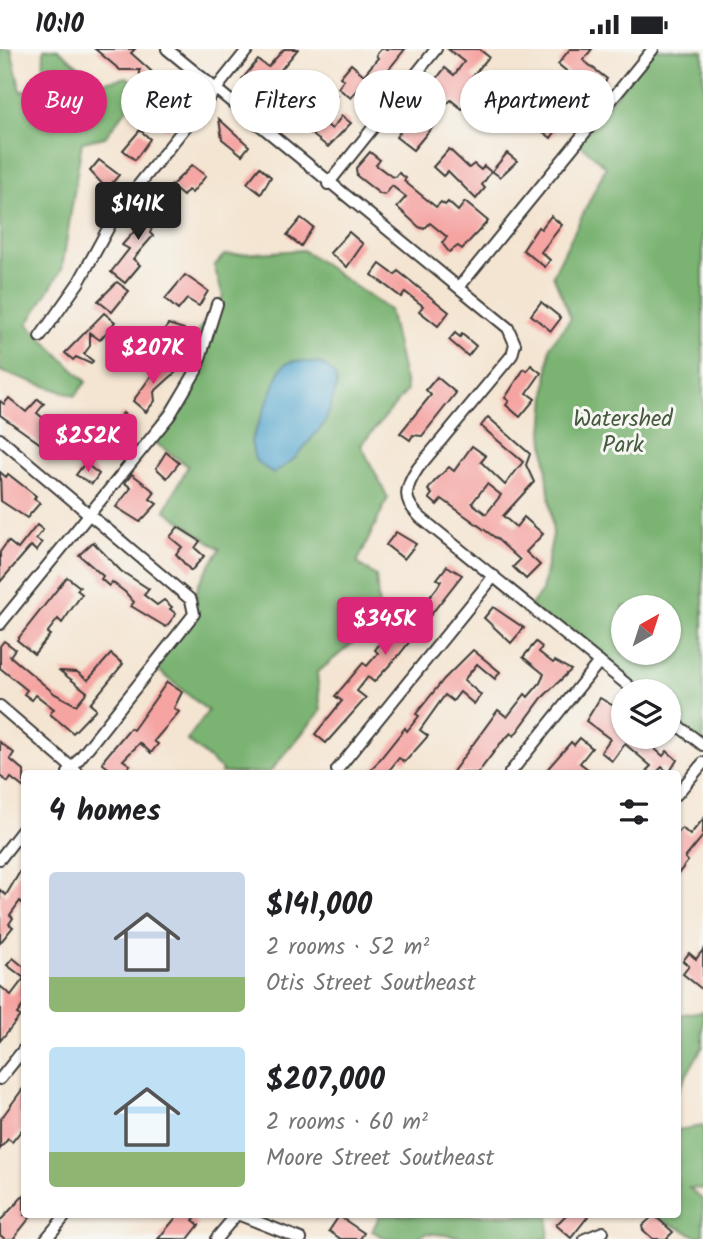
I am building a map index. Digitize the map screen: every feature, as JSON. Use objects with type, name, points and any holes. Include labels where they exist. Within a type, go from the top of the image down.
[{"type":"street","points":[[167,49],[191,70]]},
{"type":"street","points":[[216,88],[248,49]]},
{"type":"street","points":[[328,184],[436,49]]},
{"type":"street","points":[[459,287],[653,49]]},
{"type":"street","points":[[216,92],[508,328],[515,344],[512,355],[418,468],[405,496],[408,504],[421,518],[620,679]]},
{"type":"street","points":[[40,337],[79,282],[117,212],[180,133]]},
{"type":"street","points":[[0,624],[170,415],[196,371],[216,304]]},
{"type":"street","points":[[0,439],[191,600],[194,614],[74,770]]},
{"type":"street","points":[[337,770],[494,576]]},
{"type":"street","points":[[512,770],[599,662]]},
{"type":"street","points":[[0,706],[72,770]]},
{"type":"street","points":[[681,728],[703,745]]},
{"type":"street","points":[[681,790],[703,763]]},
{"type":"street","points":[[0,859],[21,832]]},
{"type":"street","points":[[0,1079],[21,1053]]},
{"type":"street","points":[[46,1239],[64,1218]]},
{"type":"street","points":[[216,1239],[235,1218]]},
{"type":"street","points":[[246,1218],[300,1239]]},
{"type":"street","points":[[585,1239],[603,1233]]},
{"type":"green space","points":[[0,49],[11,49],[21,92],[21,133],[107,133],[107,81],[121,78],[121,116],[105,137],[82,142],[62,269],[28,324],[86,382],[75,396],[0,371]]},
{"type":"green space","points":[[44,49],[58,49],[83,70],[43,70]]},
{"type":"green space","name":"Watershed Park","points":[[653,49],[703,51],[703,745],[681,727],[681,679],[622,679],[530,606],[542,591],[553,534],[543,433],[550,346],[571,318],[553,275],[606,167],[577,142],[584,133],[614,133],[614,97]]},
{"type":"green space","points":[[303,250],[389,310],[407,391],[361,445],[388,498],[357,563],[376,576],[380,620],[317,673],[321,711],[272,770],[222,770],[187,740],[208,711],[153,666],[194,614],[198,584],[220,549],[165,510],[188,466],[150,439],[196,371],[191,341],[223,296],[214,266],[224,255]]},
{"type":"green space","points":[[703,1011],[703,1046],[681,1085],[681,1014]]},
{"type":"green space","points":[[703,1126],[703,1189],[689,1188],[703,1200],[703,1234],[700,1238],[658,1218],[681,1218],[681,1129]]},
{"type":"green space","points":[[378,1218],[549,1218],[548,1239],[478,1239],[427,1233],[415,1239],[387,1239],[372,1231]]},
{"type":"water","points":[[294,361],[319,363],[327,367],[335,376],[337,385],[325,423],[293,460],[273,474],[255,460],[251,441],[281,369],[285,364]]},
{"type":"building","points":[[95,49],[135,49],[131,53],[150,70],[120,70]]},
{"type":"building","points":[[284,49],[298,49],[281,70],[250,70],[258,60],[268,67]]},
{"type":"building","points":[[381,49],[405,49],[388,70],[368,70],[378,58],[376,55]]},
{"type":"building","points":[[448,49],[479,49],[489,57],[478,70],[460,70],[460,107],[451,100],[446,103],[446,70],[443,70],[445,68],[454,75],[464,62]]},
{"type":"building","points":[[570,49],[592,49],[583,60],[596,70],[565,70],[558,64]]},
{"type":"building","points":[[351,64],[358,70],[354,70],[354,94],[351,98],[340,90],[344,80],[340,77]]},
{"type":"building","points":[[342,116],[351,123],[328,147],[310,133],[340,133]]},
{"type":"building","points":[[219,119],[230,129],[230,133],[235,133],[249,146],[242,155],[222,139]]},
{"type":"building","points":[[137,133],[143,133],[150,139],[135,160],[123,150]]},
{"type":"building","points":[[399,133],[427,133],[413,150],[396,137]]},
{"type":"building","points":[[449,149],[469,168],[474,164],[481,170],[484,166],[491,172],[482,185],[485,188],[476,199],[448,171],[443,176],[433,167]]},
{"type":"building","points":[[370,152],[380,160],[376,165],[391,176],[396,177],[399,173],[406,178],[404,181],[436,207],[441,202],[445,205],[448,202],[458,211],[465,202],[488,221],[462,249],[458,246],[449,252],[442,243],[447,237],[430,223],[424,229],[419,227],[397,207],[406,197],[392,186],[385,195],[380,194],[357,176],[356,168]]},
{"type":"building","points":[[507,153],[517,161],[500,177],[492,171]]},
{"type":"building","points":[[99,160],[119,175],[107,189],[90,171]]},
{"type":"building","points":[[192,165],[206,176],[192,193],[188,190],[183,196],[171,186]]},
{"type":"building","points":[[260,167],[271,177],[261,194],[247,183]]},
{"type":"building","points":[[153,197],[163,202],[165,207],[158,213],[150,233],[153,236],[133,259],[140,265],[125,283],[111,272],[129,249],[122,245],[149,215],[145,211]]},
{"type":"building","points":[[551,216],[562,225],[541,252],[550,260],[545,267],[523,250],[538,227],[541,229]]},
{"type":"building","points":[[301,218],[313,227],[301,246],[287,235]]},
{"type":"building","points":[[349,232],[363,244],[347,267],[330,253]]},
{"type":"building","points":[[380,264],[395,275],[398,271],[449,312],[438,326],[419,311],[423,306],[405,292],[401,297],[372,275]]},
{"type":"building","points":[[185,275],[208,291],[199,306],[187,299],[178,310],[165,299]]},
{"type":"building","points":[[117,282],[129,291],[112,312],[98,301]]},
{"type":"building","points":[[541,302],[561,318],[551,331],[531,315]]},
{"type":"building","points":[[104,313],[115,322],[100,340],[90,333],[90,346],[84,354],[93,361],[91,364],[76,357],[73,360],[65,353]]},
{"type":"building","points":[[168,324],[184,329],[171,357],[157,349]]},
{"type":"building","points":[[455,333],[460,337],[462,334],[476,346],[468,356],[449,340]]},
{"type":"building","points":[[162,361],[176,372],[154,392],[155,401],[146,412],[133,401]]},
{"type":"building","points":[[531,365],[541,373],[527,393],[535,399],[520,417],[506,405],[509,401],[505,398],[524,369],[527,371]]},
{"type":"building","points":[[437,377],[456,393],[422,436],[413,435],[410,440],[400,433],[431,395],[426,390]]},
{"type":"building","points":[[9,398],[26,412],[38,399],[44,404],[37,413],[64,435],[68,430],[79,439],[70,449],[60,441],[52,452],[0,415],[0,401],[4,404]]},
{"type":"building","points":[[123,413],[131,420],[131,427],[116,449],[104,438]]},
{"type":"building","points":[[488,417],[530,454],[526,465],[534,482],[503,516],[516,527],[524,517],[543,534],[526,552],[540,565],[526,579],[513,567],[520,560],[497,539],[442,499],[437,505],[429,498],[432,494],[428,490],[434,482],[449,467],[454,471],[472,446],[486,456],[481,462],[505,485],[523,462],[481,426]],"holes":[[[487,484],[501,495],[486,514],[472,503]]]},
{"type":"building","points":[[166,452],[179,463],[167,478],[156,468]]},
{"type":"building","points":[[85,463],[99,474],[92,484],[76,475]]},
{"type":"building","points":[[0,472],[6,477],[8,474],[36,496],[34,499],[40,503],[27,518],[1,501]]},
{"type":"building","points":[[132,474],[155,492],[150,499],[157,504],[140,522],[116,507],[131,488],[125,483]]},
{"type":"building","points":[[37,525],[43,530],[36,539],[42,543],[36,551],[31,546],[0,582],[0,552],[8,541],[18,549]]},
{"type":"building","points":[[178,527],[200,541],[195,548],[204,556],[191,571],[176,554],[182,547],[170,537]]},
{"type":"building","points":[[396,532],[416,544],[404,559],[386,545]]},
{"type":"building","points":[[93,542],[121,571],[149,589],[144,595],[157,605],[164,600],[172,607],[170,609],[176,614],[166,627],[131,606],[134,602],[125,592],[112,582],[109,586],[101,579],[103,576],[79,555]]},
{"type":"building","points":[[447,566],[462,575],[399,655],[374,682],[368,677],[357,691],[366,698],[326,743],[315,734],[342,701],[335,696],[363,663],[367,666],[378,653],[375,650],[400,618],[409,626],[419,612],[416,610],[421,603],[423,605],[437,588],[441,581],[437,579]]},
{"type":"building","points":[[67,577],[80,587],[77,590],[82,594],[62,623],[58,619],[47,633],[50,635],[34,654],[17,640]]},
{"type":"building","points":[[493,607],[524,628],[511,643],[484,618]]},
{"type":"building","points":[[4,641],[15,649],[10,656],[55,694],[76,705],[87,692],[60,671],[77,672],[88,680],[111,654],[123,664],[90,704],[96,709],[73,733],[50,714],[54,709],[36,695],[32,700],[24,694],[27,690],[0,668],[0,646]]},
{"type":"building","points":[[536,642],[542,647],[539,652],[553,663],[555,661],[571,670],[542,698],[514,736],[511,733],[500,744],[480,770],[454,770],[498,710],[507,717],[525,694],[528,697],[540,683],[544,674],[523,657]]},
{"type":"building","points":[[473,650],[500,672],[495,679],[477,664],[464,680],[481,695],[474,704],[460,692],[453,701],[445,695],[420,730],[428,736],[405,762],[399,758],[389,770],[371,770],[405,728],[407,731],[419,716],[416,714],[444,679]]},
{"type":"building","points":[[167,682],[182,692],[174,708],[179,712],[154,741],[158,744],[151,753],[140,743],[123,760],[130,765],[126,770],[111,770],[103,764],[105,758],[130,728],[133,730]]},
{"type":"building","points":[[600,698],[611,704],[611,749],[621,749],[612,761],[601,752],[610,739],[586,721]]},
{"type":"building","points":[[580,738],[592,748],[580,763],[589,770],[547,770],[571,742],[574,745]]},
{"type":"building","points":[[0,742],[14,753],[10,759],[23,770],[21,786],[11,778],[8,782],[0,776]]},
{"type":"building","points":[[631,749],[655,749],[663,756],[667,751],[677,760],[671,770],[662,767],[659,770],[647,770],[651,766]]},
{"type":"building","points":[[703,819],[703,836],[685,858],[688,861],[681,870],[681,829],[690,835]]},
{"type":"building","points":[[21,870],[21,902],[10,915],[13,918],[9,924],[13,927],[0,943],[0,890],[6,895]]},
{"type":"building","points":[[703,950],[703,990],[683,974],[689,966],[683,961],[689,953],[696,959]]},
{"type":"building","points":[[13,958],[21,965],[21,976],[7,965]]},
{"type":"building","points":[[21,982],[21,1008],[17,1014],[20,1016],[0,1041],[0,986],[11,995]]},
{"type":"building","points":[[21,1091],[21,1131],[12,1142],[8,1139],[0,1149],[0,1120]]},
{"type":"building","points":[[21,1198],[21,1218],[30,1218],[13,1239],[5,1239],[0,1235],[0,1221]]},
{"type":"building","points":[[176,1218],[195,1218],[193,1220],[199,1225],[188,1239],[158,1239]]},
{"type":"building","points":[[338,1218],[342,1218],[364,1233],[360,1239],[341,1239],[329,1231]]},
{"type":"building","points":[[563,1218],[587,1218],[571,1238],[556,1225]]},
{"type":"building","points":[[651,1218],[657,1218],[673,1232],[666,1239],[653,1239],[642,1226]]}]
